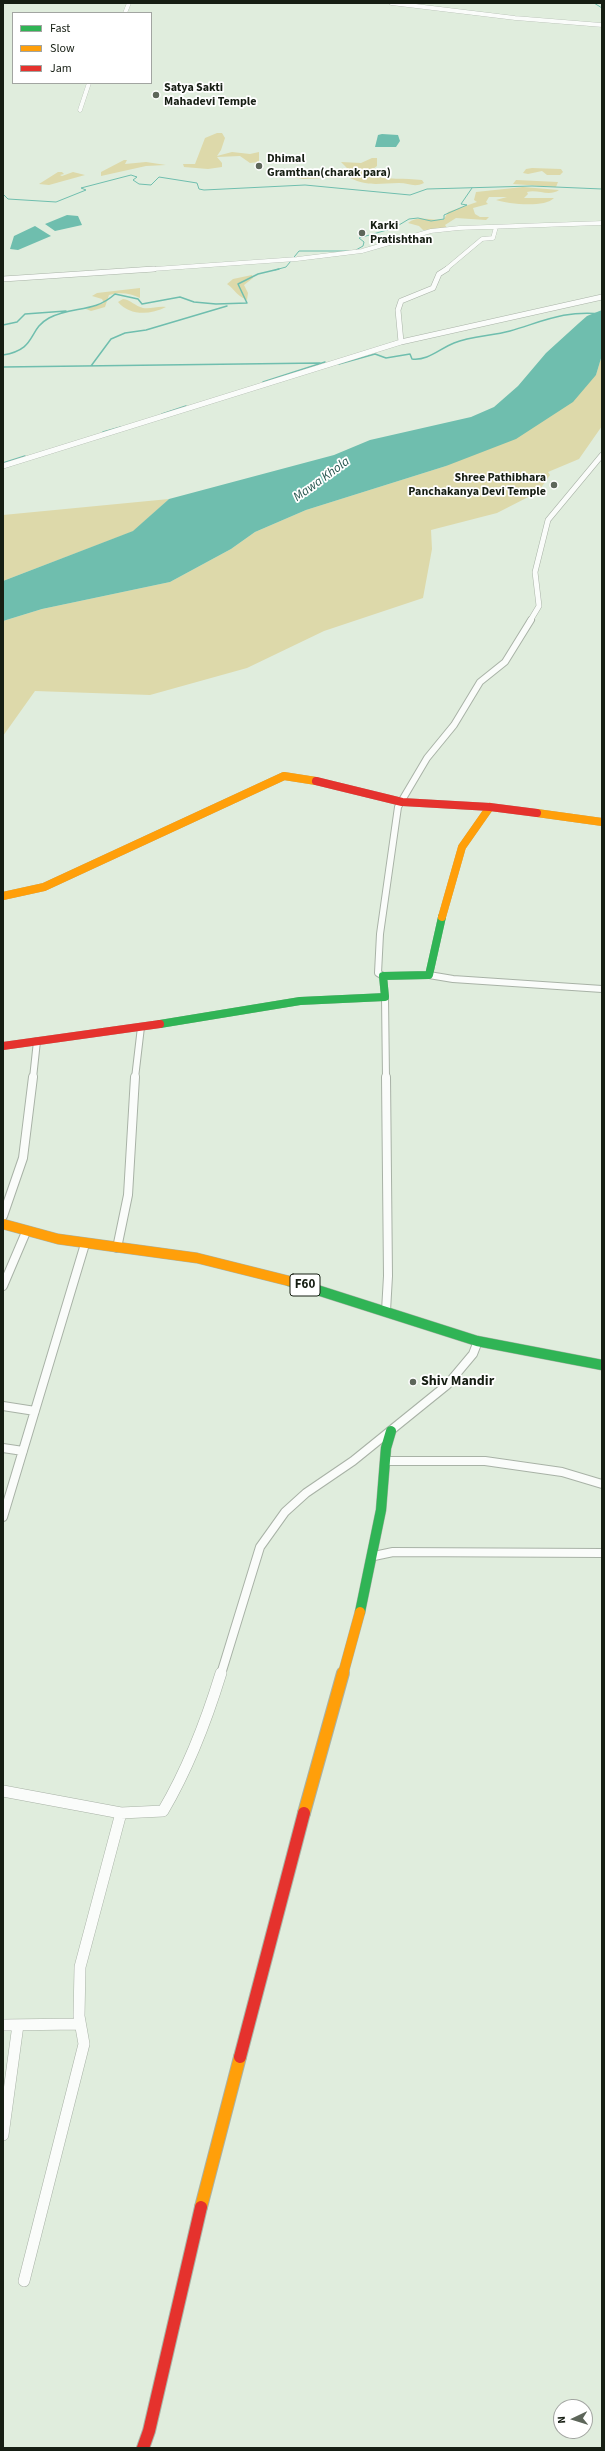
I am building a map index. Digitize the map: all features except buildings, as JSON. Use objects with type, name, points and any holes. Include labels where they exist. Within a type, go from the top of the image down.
[{"type":"street","points":[[125,12],[130,3]]},
{"type":"street","points":[[391,3],[515,18],[602,25]]},
{"type":"street","points":[[80,110],[89,84]]},
{"type":"street","points":[[3,279],[297,259],[362,251],[438,230],[602,223]]},
{"type":"street","points":[[401,342],[398,310],[401,301],[410,299],[434,288],[439,274],[482,239],[493,238],[496,227]]},
{"type":"street","points":[[3,466],[401,342],[602,297]]},
{"type":"street","points":[[602,455],[548,520],[536,572],[539,606],[505,662],[480,682],[454,725],[427,758],[402,802],[398,806],[380,934],[378,973],[383,976],[429,975],[453,979],[602,989]]},
{"type":"street","points":[[3,896],[44,887],[284,776],[315,781],[402,802],[490,807],[602,822]]},
{"type":"street","points":[[429,975],[445,906],[462,847],[490,807]]},
{"type":"street","points":[[383,976],[385,997],[388,1276],[386,1311]]},
{"type":"street","points":[[3,1047],[141,1027],[273,1003],[347,996],[385,997]]},
{"type":"street","points":[[117,1248],[128,1195],[136,1057],[141,1027]]},
{"type":"street","points":[[3,1216],[23,1158],[37,1042]]},
{"type":"street","name":"F60","points":[[3,1224],[26,1232],[85,1244],[223,1263],[270,1275],[478,1341],[602,1365]]},
{"type":"street","points":[[3,1286],[26,1232]]},
{"type":"street","points":[[4,1512],[85,1244]]},
{"type":"street","points":[[3,1791],[42,1800],[121,1813],[163,1811],[180,1782],[205,1725],[260,1547],[285,1512],[306,1493],[353,1461],[448,1385],[473,1354],[478,1341]]},
{"type":"street","points":[[3,1406],[35,1411]]},
{"type":"street","points":[[143,2448],[150,2430],[195,2229],[374,1556],[381,1510],[385,1461],[391,1431]]},
{"type":"street","points":[[3,1448],[23,1451]]},
{"type":"street","points":[[385,1461],[486,1461],[562,1472],[602,1484]]},
{"type":"street","points":[[374,1556],[383,1552],[553,1551],[602,1553]]},
{"type":"street","points":[[24,2281],[84,2044],[80,2024],[80,1967],[121,1813]]},
{"type":"street","points":[[3,2025],[80,2024]]},
{"type":"street","points":[[3,2135],[18,2025]]},
{"type":"shaded area","points":[[217,133],[222,133],[225,138],[221,150],[217,156],[232,152],[250,154],[259,152],[259,162],[250,163],[240,156],[217,157],[222,163],[222,167],[208,169],[184,167],[183,164],[195,164],[205,138]]},
{"type":"shaded area","points":[[372,158],[377,158],[377,166],[369,172],[369,175],[376,177],[422,180],[424,183],[414,185],[399,183],[363,183],[350,178],[357,171],[348,169],[341,162],[361,163]]},
{"type":"shaded area","points":[[124,160],[127,160],[125,164],[146,162],[166,165],[146,166],[101,176],[101,172]]},
{"type":"shaded area","points":[[526,169],[561,169],[563,172],[560,175],[547,175],[542,171],[528,174],[523,173]]},
{"type":"shaded area","points":[[302,171],[340,173],[345,177],[303,179],[280,174]]},
{"type":"shaded area","points":[[58,172],[62,172],[64,174],[60,175],[62,176],[73,172],[85,175],[49,185],[39,184]]},
{"type":"shaded area","points":[[516,180],[558,182],[556,187],[513,184]]},
{"type":"shaded area","points":[[523,187],[559,190],[551,193],[535,191],[527,192],[528,194],[524,198],[554,198],[543,203],[535,204],[509,203],[496,200],[507,197],[489,197],[486,202],[488,204],[473,208],[475,214],[480,217],[489,217],[486,220],[456,218],[445,225],[448,229],[423,230],[419,226],[408,223],[416,219],[444,219],[448,212],[477,202],[474,200],[476,192]]},
{"type":"shaded area","points":[[252,275],[253,278],[244,285],[248,293],[247,300],[240,296],[227,284],[233,279]]},
{"type":"shaded area","points":[[140,288],[140,298],[121,293],[113,294],[109,295],[105,307],[91,311],[86,309],[104,303],[102,299],[92,296],[97,293]]},
{"type":"shaded area","points":[[123,299],[143,308],[166,307],[147,313],[134,312],[123,307],[118,302]]},
{"type":"shaded area","points":[[602,355],[602,426],[579,459],[548,472],[550,475],[538,492],[497,513],[431,530],[432,549],[423,598],[324,631],[247,668],[150,695],[35,691],[3,736],[3,621],[42,609],[170,582],[231,549],[255,532],[306,510],[446,466],[596,375]]},
{"type":"shaded area","points":[[169,499],[134,531],[3,581],[3,515]]},
{"type":"water","points":[[378,135],[398,135],[400,141],[396,147],[375,147]]},
{"type":"water","points":[[67,215],[78,216],[82,225],[55,231],[45,224]]},
{"type":"water","points":[[35,226],[51,236],[18,250],[10,249],[14,236]]},
{"type":"water","name":"Mawa Khola","points":[[602,310],[602,355],[596,375],[573,402],[516,439],[446,466],[306,510],[255,532],[231,549],[170,582],[42,609],[3,621],[3,581],[133,531],[169,499],[334,455],[370,440],[471,417],[494,407],[518,386],[546,353],[579,323],[587,316]]},
{"type":"waterway","points":[[594,3],[602,8]]},
{"type":"waterway","points":[[3,194],[8,199],[56,202],[86,190],[81,188],[131,175],[137,177],[133,180],[139,184],[151,185],[159,177],[197,183],[199,189],[204,190],[305,185],[410,195],[427,189],[532,186],[602,189]]},
{"type":"waterway","points":[[356,250],[363,246],[364,242],[359,238],[394,228],[409,219],[418,218],[431,221],[444,219],[444,215],[467,205],[461,204],[472,188]]},
{"type":"waterway","points":[[276,270],[286,267],[299,251],[349,251]]},
{"type":"waterway","points":[[3,355],[14,352],[27,344],[37,328],[49,318],[58,314],[91,307],[107,300],[115,294],[138,299],[142,304],[180,297],[194,302],[216,304],[247,303],[238,284],[258,274],[276,270]]},
{"type":"waterway","points":[[91,366],[111,339],[125,333],[146,330],[227,306]]},
{"type":"waterway","points":[[3,325],[17,322],[25,314],[66,311]]},
{"type":"waterway","points":[[339,364],[375,354],[386,358],[410,354],[412,359],[418,359],[433,354],[449,345],[474,337],[510,331],[555,317],[589,313],[602,314]]},
{"type":"waterway","points":[[263,382],[325,362]]},
{"type":"waterway","points":[[91,366],[320,363]]},
{"type":"waterway","points":[[3,367],[91,366]]},
{"type":"waterway","points":[[162,414],[186,406]]},
{"type":"waterway","points":[[103,432],[121,427]]},
{"type":"waterway","points":[[3,463],[25,456]]},
{"type":"traffic: fast","points":[[160,1024],[272,1004],[328,998],[385,997],[383,976],[429,975],[442,917]]},
{"type":"traffic: fast","points":[[289,1281],[477,1341],[602,1365]]},
{"type":"traffic: fast","points":[[360,1612],[381,1510],[386,1448],[391,1431]]},
{"type":"traffic: slow","points":[[3,896],[44,887],[284,776],[316,781]]},
{"type":"traffic: slow","points":[[442,917],[462,847],[490,807]]},
{"type":"traffic: slow","points":[[537,813],[602,822]]},
{"type":"traffic: slow","points":[[3,1224],[58,1239],[197,1258],[289,1281]]},
{"type":"traffic: slow","points":[[304,1813],[360,1612]]},
{"type":"traffic: slow","points":[[201,2207],[240,2057]]},
{"type":"traffic: jam","points":[[316,781],[402,802],[490,807],[537,813]]},
{"type":"traffic: jam","points":[[3,1046],[160,1024]]},
{"type":"traffic: jam","points":[[240,2057],[304,1813]]},
{"type":"traffic: jam","points":[[143,2448],[149,2431],[201,2207]]},
{"type":"place","name":"Satya Sakti Mahadevi Temple","points":[[156,95]]},
{"type":"place","name":"Dhimal Gramthan(charak para)","points":[[259,166]]},
{"type":"place","name":"Karki Pratishthan","points":[[362,233]]},
{"type":"place","name":"Shree Pathibhara Panchakanya Devi Temple","points":[[554,485]]},
{"type":"place","name":"Shiv Mandir","points":[[413,1382]]}]
